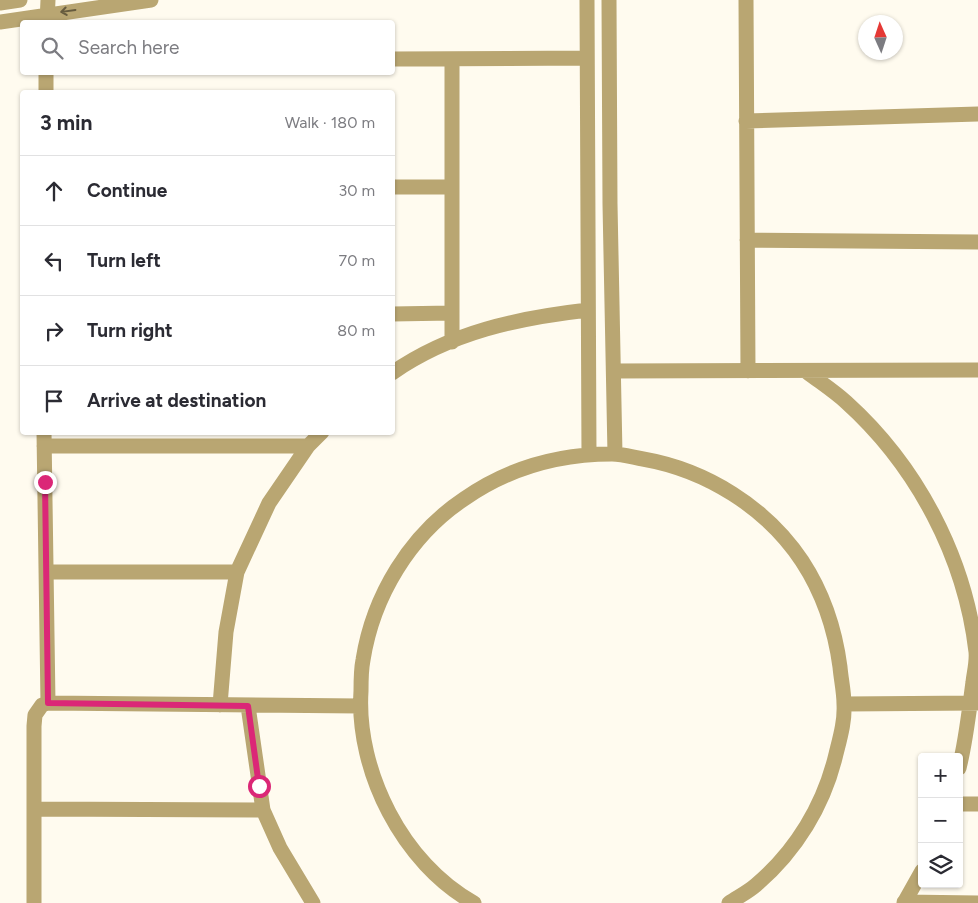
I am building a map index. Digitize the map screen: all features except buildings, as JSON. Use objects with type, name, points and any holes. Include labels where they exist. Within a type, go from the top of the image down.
[{"type":"street","points":[[0,3],[20,0]]},
{"type":"street","points":[[0,22],[47,12],[150,0]]},
{"type":"street","points":[[587,0],[589,455]]},
{"type":"street","points":[[609,0],[610,194],[615,454]]},
{"type":"street","points":[[746,0],[748,371]]},
{"type":"street","points":[[395,59],[586,58]]},
{"type":"street","points":[[452,59],[452,342]]},
{"type":"street","points":[[46,75],[46,90]]},
{"type":"street","points":[[746,121],[978,114]]},
{"type":"street","points":[[395,187],[452,186]]},
{"type":"street","points":[[747,240],[978,242]]},
{"type":"street","points":[[395,371],[413,359],[475,331],[542,315],[588,310]]},
{"type":"street","points":[[395,314],[452,313]]},
{"type":"street","points":[[614,371],[807,372],[978,370]]},
{"type":"street","points":[[807,372],[846,402],[880,436],[910,474],[934,516],[954,560],[968,606],[976,654],[974,703],[962,753]]},
{"type":"street","points":[[220,705],[226,632],[237,572],[269,503],[308,446],[319,435]]},
{"type":"street","points":[[48,703],[44,439],[308,446]]},
{"type":"street","points":[[474,903],[464,898],[430,869],[402,835],[380,796],[367,754],[360,706],[363,660],[373,617],[392,577],[417,540],[449,509],[486,484],[526,467],[557,459],[615,454],[658,461],[710,480],[739,498],[773,526],[802,560],[823,599],[837,641],[844,704],[841,735],[830,778],[812,819],[786,855],[755,886],[730,903]]},
{"type":"street","points":[[46,572],[237,572]]},
{"type":"street","points":[[844,704],[974,703]]},
{"type":"street","points":[[34,903],[35,715],[42,704],[360,706]]},
{"type":"street","points":[[248,706],[263,810],[280,848],[313,903]]},
{"type":"street","points":[[963,804],[978,804]]},
{"type":"street","points":[[34,809],[263,810]]},
{"type":"street","points":[[904,903],[918,878]]},
{"type":"street","points":[[904,903],[978,902]]},
{"type":"route","points":[[45,482],[48,703],[248,706],[259,786]]}]
